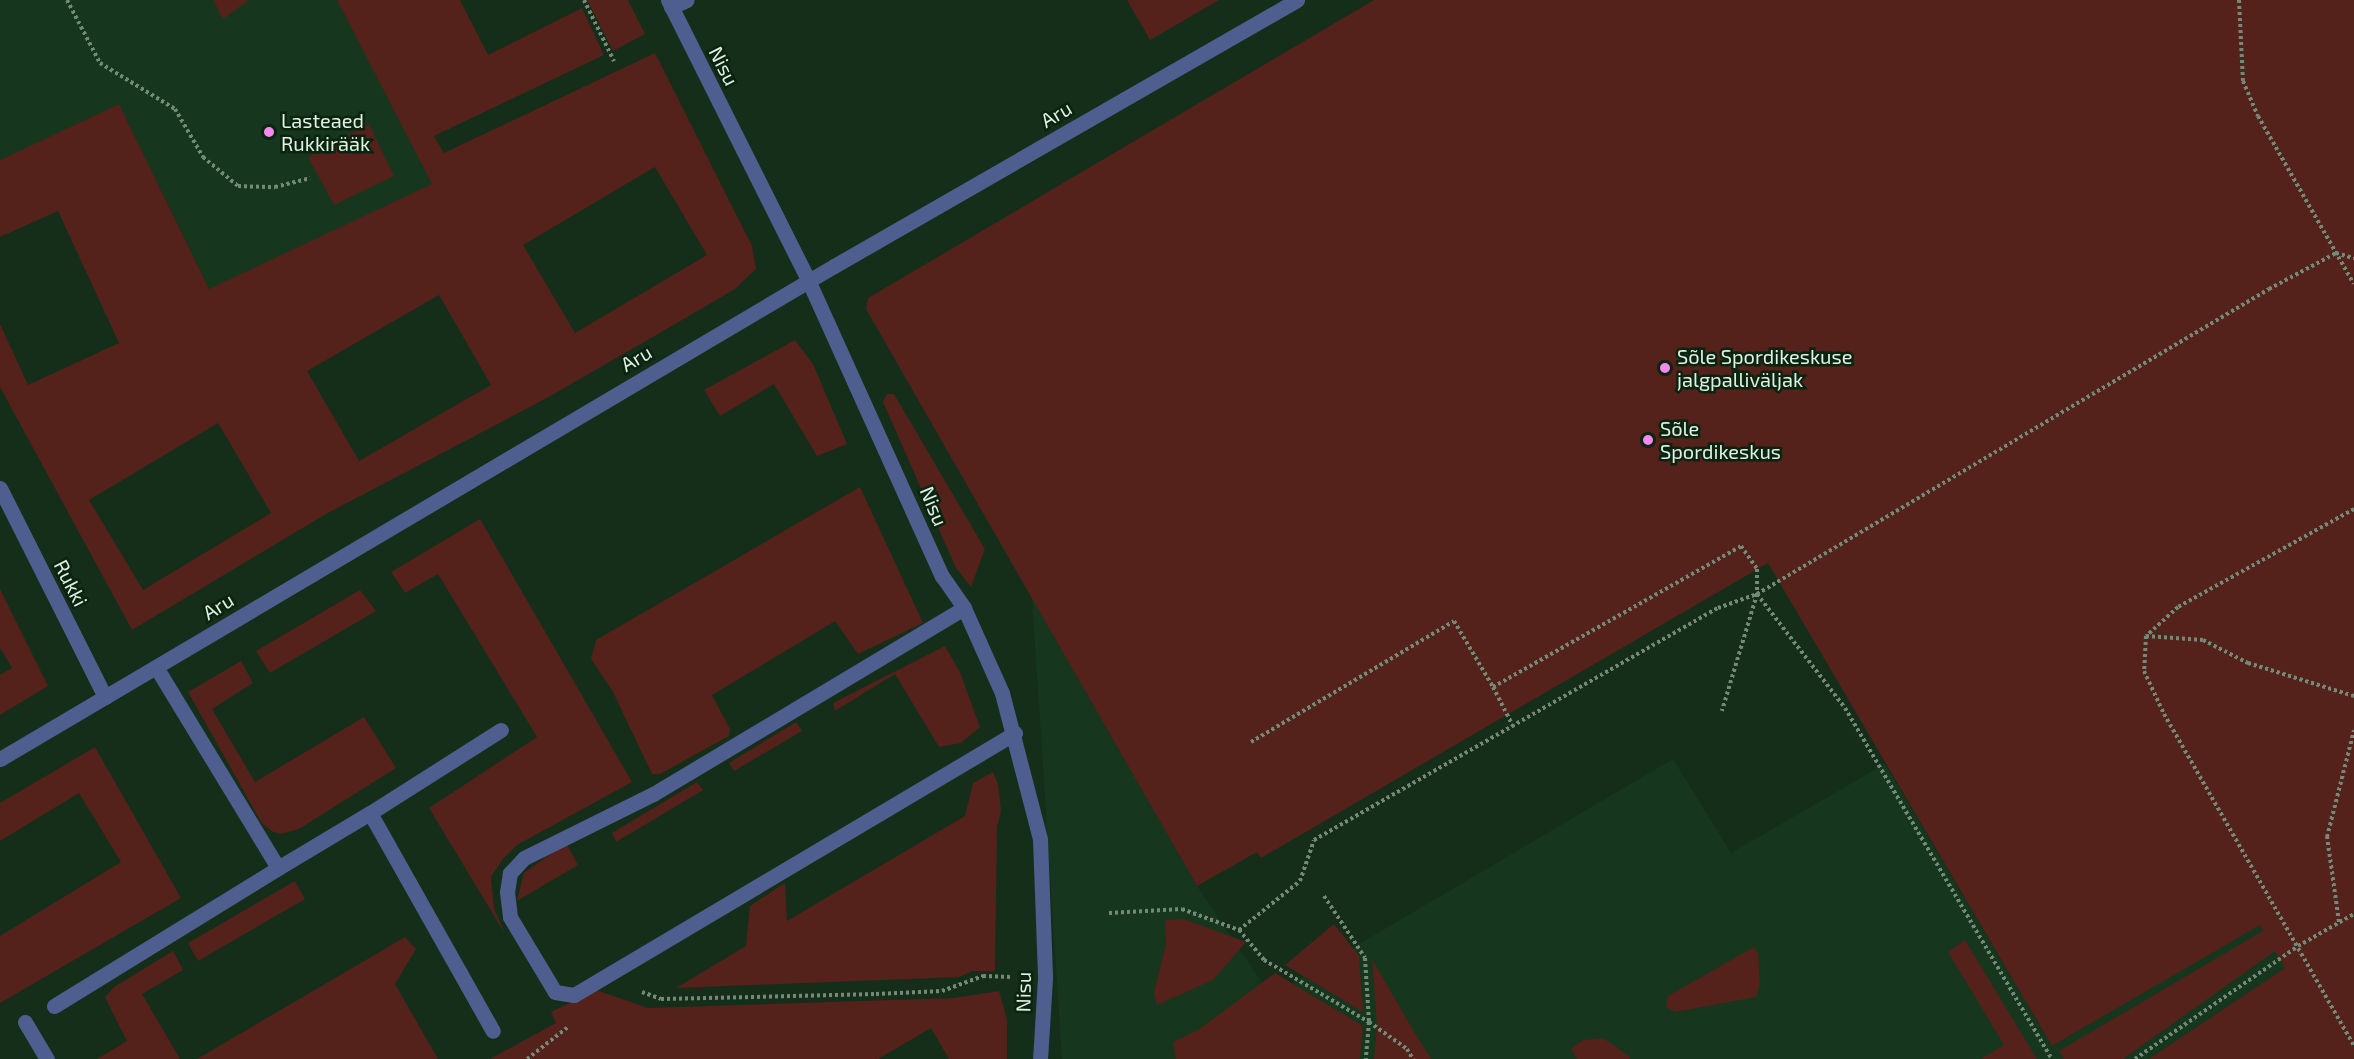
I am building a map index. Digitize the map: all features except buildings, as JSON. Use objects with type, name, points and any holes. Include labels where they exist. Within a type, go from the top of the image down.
[{"type":"street","points":[[669,4],[687,0]]},
{"type":"street","name":"Aru","points":[[0,759],[809,282],[1297,0]]},
{"type":"street","name":"Nisu","points":[[669,4],[809,282],[942,576],[964,608],[1002,693],[1015,733],[1040,839],[1045,978],[1040,1059]]},
{"type":"street","name":"Rukki","points":[[0,488],[105,697]]},
{"type":"street","points":[[964,608],[653,794],[524,858],[510,873],[507,892],[510,917],[555,992],[574,995],[1015,733]]},
{"type":"street","points":[[156,667],[278,868]]},
{"type":"street","points":[[54,1006],[501,730]]},
{"type":"street","points":[[370,813],[493,1031]]},
{"type":"street","points":[[25,1022],[47,1059]]},
{"type":"path","points":[[67,0],[100,63],[175,109],[203,157],[238,186],[275,187],[310,178]]},
{"type":"path","points":[[584,0],[614,61]]},
{"type":"path","points":[[2239,0],[2243,81],[2258,116],[2354,284]]},
{"type":"path","points":[[1239,930],[1299,881],[1314,840],[1718,608],[1757,594],[2269,289],[2336,254],[2354,258]]},
{"type":"path","points":[[2354,509],[2178,607],[2146,636],[2144,671],[2164,714],[2295,948],[2354,1046]]},
{"type":"path","points":[[1493,687],[1741,546],[1757,569],[1757,594],[1722,711]]},
{"type":"path","points":[[1757,594],[1845,708],[2052,1059]]},
{"type":"path","points":[[1251,742],[1454,621],[1513,726]]},
{"type":"path","points":[[2146,636],[2203,640],[2248,663],[2354,696]]},
{"type":"path","points":[[2339,922],[2327,837],[2354,730]]},
{"type":"path","points":[[1324,896],[1365,958],[1369,1023],[1366,1059]]},
{"type":"path","points":[[1109,913],[1182,909],[1239,930],[1264,960],[1369,1023],[1407,1049],[1413,1059]]},
{"type":"path","points":[[2135,1059],[2295,948],[2354,914]]},
{"type":"path","points":[[604,979],[661,999],[942,991],[983,976],[1045,978]]},
{"type":"path","points":[[527,1059],[571,1025],[574,995]]},
{"type":"shaded area","name":"Lasteaed Rukkirääk","points":[[0,0],[337,0],[433,184],[209,289],[119,104],[0,160]]},
{"type":"shaded area","points":[[213,0],[249,0],[223,19]]},
{"type":"shaded area","points":[[337,0],[460,0],[488,55],[582,8],[604,55],[434,136],[444,153],[655,53],[752,246],[756,269],[735,289],[677,323],[547,398],[326,514],[132,630],[0,387],[0,324],[28,385],[119,343],[58,211],[0,237],[0,160],[119,104],[209,289],[432,184]],"holes":[[[655,167],[707,255],[575,333],[523,245]],[[439,295],[491,385],[359,461],[307,371]],[[218,423],[271,513],[143,590],[89,500]]]},
{"type":"shaded area","points":[[587,0],[628,0],[645,34],[613,51]]},
{"type":"shaded area","points":[[1127,0],[1219,0],[1150,40]]},
{"type":"shaded area","name":"Sõle Spordikeskus","points":[[1374,0],[2354,0],[2354,1059],[2149,1059],[2285,968],[2275,951],[2123,1059],[2064,1059],[2059,1051],[2263,931],[2260,925],[2052,1046],[1768,563],[1261,858],[1257,852],[1197,886],[866,309],[868,298]]},
{"type":"shaded area","points":[[369,124],[394,176],[334,205],[308,157]]},
{"type":"shaded area","points":[[795,340],[813,364],[847,444],[817,456],[774,384],[720,416],[704,390]]},
{"type":"shaded area","points":[[887,394],[894,394],[985,549],[971,587],[956,568],[883,402]]},
{"type":"shaded area","points":[[860,487],[923,623],[858,654],[835,621],[712,695],[730,729],[729,736],[660,774],[652,774],[613,692],[591,659],[596,640]]},
{"type":"shaded area","points":[[480,519],[632,782],[517,845],[502,860],[491,877],[494,908],[505,934],[429,808],[537,737],[438,574],[405,593],[391,572]]},
{"type":"shaded area","points":[[0,589],[48,686],[0,715],[0,675],[12,668],[0,648]]},
{"type":"shaded area","points":[[360,590],[376,611],[270,673],[256,651]]},
{"type":"shaded area","points":[[1032,598],[1197,886],[1271,996],[1673,759],[1731,853],[1885,764],[2052,1046],[2260,924],[2338,1059],[1062,1059]]},
{"type":"shaded area","points":[[945,646],[960,672],[980,727],[961,743],[939,747],[895,674],[835,711],[833,703]]},
{"type":"shaded area","points":[[241,661],[253,683],[212,709],[255,782],[364,717],[396,768],[299,829],[281,834],[271,831],[261,822],[188,692]]},
{"type":"shaded area","points":[[796,722],[802,731],[734,771],[729,763]]},
{"type":"shaded area","points":[[95,747],[181,898],[0,1003],[0,936],[121,862],[79,793],[0,841],[0,803]]},
{"type":"shaded area","points":[[993,772],[998,784],[1001,811],[997,827],[995,971],[973,971],[959,977],[676,988],[746,946],[750,906],[785,883],[787,921],[965,816],[973,783]]},
{"type":"shaded area","points":[[697,782],[703,790],[616,842],[612,833]]},
{"type":"shaded area","points":[[566,843],[578,865],[517,901],[524,873]]},
{"type":"shaded area","points":[[295,881],[305,899],[198,961],[188,943]]},
{"type":"shaded area","points":[[1184,919],[1246,942],[1213,980],[1157,1005],[1154,992],[1166,944],[1165,920]]},
{"type":"shaded area","points":[[1334,924],[1359,956],[1363,1012],[1285,965]]},
{"type":"shaded area","points":[[405,937],[416,949],[395,984],[438,1059],[197,1059]]},
{"type":"shaded area","points":[[1965,940],[2037,1059],[1981,1059],[2004,1045],[1948,952]]},
{"type":"shaded area","points":[[1754,947],[1758,953],[1760,983],[1756,997],[1675,1012],[1666,1007],[1668,996]]},
{"type":"shaded area","points":[[173,951],[183,970],[142,994],[180,1059],[97,1059],[127,1041],[105,997],[114,987]]},
{"type":"shaded area","points":[[1372,959],[1431,1059],[1374,1059],[1377,1025]]},
{"type":"shaded area","points":[[1275,973],[1363,1026],[1360,1059],[1176,1059],[1173,1042],[1198,1030]]},
{"type":"shaded area","points":[[596,990],[648,1008],[954,998],[999,991],[1007,1020],[1007,1059],[949,1059],[931,1028],[878,1059],[490,1059],[556,1023],[551,1012]]},
{"type":"shaded area","points":[[1603,1038],[1630,1059],[1577,1059],[1571,1049],[1583,1040]]},
{"type":"place","name":"Lasteaed Rukkirääk","points":[[269,132]]},
{"type":"place","name":"Sõle Spordikeskuse jalgpalliväljak","points":[[1665,368]]},
{"type":"place","name":"Sõle Spordikeskus","points":[[1648,440]]}]
